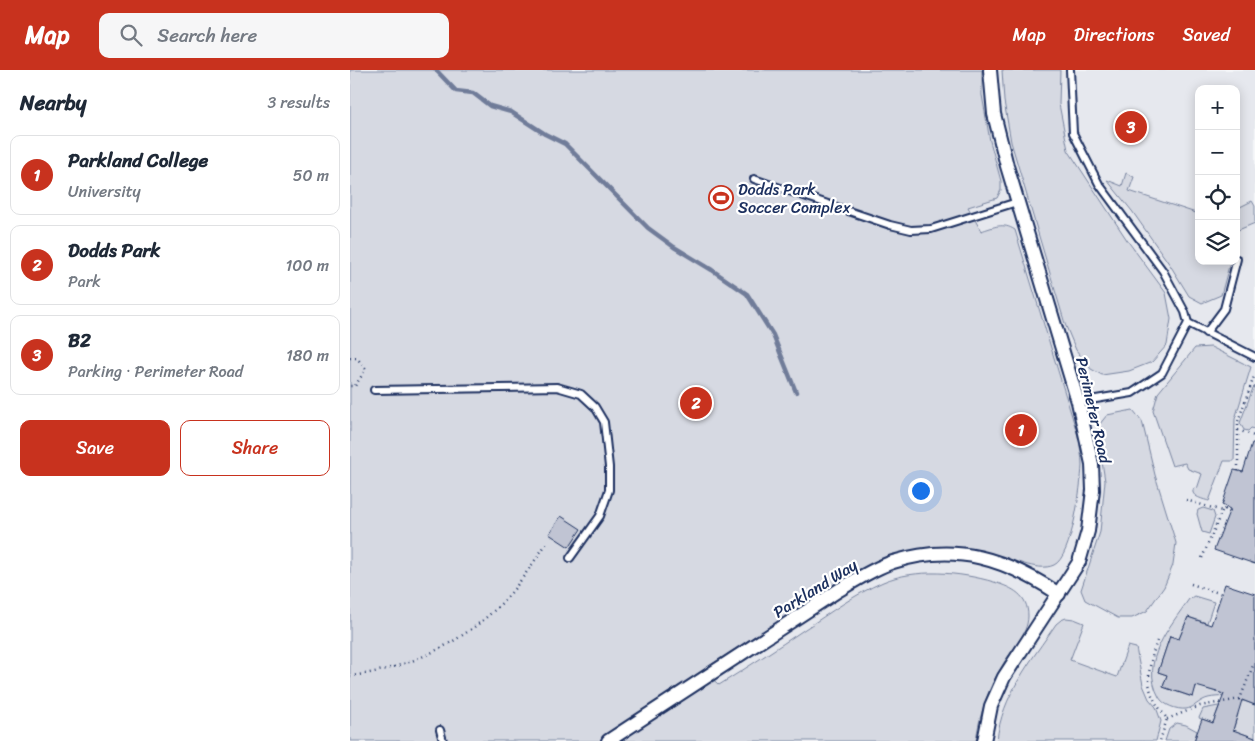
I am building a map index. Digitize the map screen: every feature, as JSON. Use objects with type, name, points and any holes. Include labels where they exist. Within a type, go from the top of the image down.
[{"type":"street","name":"Perimeter Road","points":[[984,741],[991,706],[1000,685],[1020,650],[1079,562],[1085,545],[1093,490],[1092,464],[1078,402],[1018,202],[994,114],[990,70]]},
{"type":"street","name":"Parkland Way","points":[[608,741],[839,590],[872,571],[893,562],[931,554],[975,557],[1008,565],[1059,594]]},
{"type":"lane","points":[[1070,70],[1073,133],[1099,184],[1163,271],[1185,312],[1188,323],[1162,373],[1132,393],[1078,402]]},
{"type":"lane","points":[[754,179],[890,225],[911,230],[931,229],[1018,202]]},
{"type":"lane","points":[[1206,333],[1224,309],[1236,265]]},
{"type":"lane","points":[[1188,323],[1255,357]]},
{"type":"lane","points":[[374,390],[557,387],[581,394],[595,406],[604,422],[610,466],[609,490],[600,516],[570,558]]},
{"type":"lane","points":[[440,730],[443,741]]},
{"type":"path","points":[[350,358],[356,358],[366,369],[355,386],[350,386]]},
{"type":"path","points":[[1238,471],[1238,421],[1255,374]]},
{"type":"path","points":[[1238,430],[1254,436]]},
{"type":"path","points":[[1186,500],[1233,512]]},
{"type":"path","points":[[1202,558],[1224,509]]},
{"type":"path","points":[[350,676],[389,669],[418,659],[467,633],[509,595],[548,541]]},
{"type":"path","points":[[1191,584],[1222,594]]},
{"type":"path","points":[[1157,641],[1151,660],[1149,682],[1152,698],[1167,719]]},
{"type":"path","points":[[1167,719],[1200,706],[1240,699],[1254,662]]},
{"type":"path","points":[[1160,741],[1167,719]]},
{"type":"shaded area","points":[[350,70],[982,70],[982,95],[990,141],[1001,181],[1001,190],[997,198],[968,207],[981,231],[1002,226],[1015,230],[1078,436],[1082,458],[1081,476],[1071,535],[1066,549],[1054,565],[1047,567],[1031,566],[992,554],[952,547],[936,547],[910,551],[892,557],[875,563],[843,581],[703,670],[719,685],[853,598],[883,582],[896,578],[924,573],[938,573],[967,576],[1001,584],[1018,593],[1022,598],[1027,609],[1027,623],[1022,636],[1002,666],[988,693],[979,722],[976,741],[350,741]]},
{"type":"shaded area","points":[[868,70],[1255,70],[1255,741],[695,741],[742,707],[703,670]]},
{"type":"shaded area","points":[[1002,70],[1060,70],[1059,104],[1068,150],[1127,240],[1166,293],[1171,319],[1167,345],[1152,362],[1129,371],[1102,375],[1091,369],[1076,350],[1065,324],[1011,142],[1004,101]]},
{"type":"shaded area","points":[[1126,173],[1134,177],[1129,191],[1195,213],[1195,265],[1229,265],[1221,295],[1202,303],[1189,296],[1132,211],[1107,180],[1122,186]]},
{"type":"shaded area","points":[[1252,201],[1255,206],[1255,223],[1240,229],[1240,220],[1240,207]]},
{"type":"shaded area","points":[[1211,347],[1251,367],[1235,419],[1234,461],[1224,461],[1209,501],[1197,497],[1193,493],[1194,488],[1197,489],[1202,474],[1188,469],[1185,463],[1172,466],[1153,411],[1158,393],[1195,348]]},
{"type":"shaded area","points":[[1255,386],[1255,429],[1251,428],[1248,431],[1244,430],[1240,423]]},
{"type":"shaded area","points":[[1133,410],[1142,421],[1155,475],[1176,543],[1173,565],[1164,587],[1147,611],[1132,618],[1118,618],[1085,600],[1081,590],[1100,532],[1105,481],[1098,436],[1099,425],[1107,415]]},
{"type":"shaded area","points":[[1203,508],[1213,511],[1215,517],[1209,534],[1202,532],[1197,514],[1198,510]]},
{"type":"shaded area","points":[[1194,596],[1214,602],[1207,623],[1188,617],[1179,639],[1170,636],[1158,672],[1167,675],[1163,687],[1192,697],[1199,679],[1204,688],[1223,694],[1235,656],[1230,696],[1209,698],[1193,707],[1179,709],[1167,705],[1159,697],[1154,684],[1153,670],[1159,645],[1189,599]]},
{"type":"shaded area","points":[[1066,618],[1084,623],[1070,660],[1117,677],[1128,646],[1136,648],[1143,685],[1149,699],[1156,707],[1161,721],[1156,741],[997,741],[1005,709],[1019,679],[1056,624]]},
{"type":"shaded area","points":[[1244,701],[1255,705],[1255,738],[1233,730],[1238,714],[1219,707],[1213,723],[1199,718],[1203,709]]},
{"type":"shaded area","points":[[1177,723],[1197,731],[1194,741],[1165,741],[1169,729]]},
{"type":"building","points":[[1252,443],[1255,443],[1255,564],[1214,550],[1230,509],[1222,505],[1234,470],[1243,472]]},
{"type":"building","points":[[561,516],[581,529],[569,547],[549,534]]},
{"type":"building","points":[[1225,584],[1255,594],[1255,705],[1242,700],[1233,730],[1255,738],[1255,741],[1194,741],[1202,719],[1213,723],[1224,694],[1196,686],[1193,697],[1163,687],[1167,675],[1158,672],[1170,636],[1179,639],[1188,617],[1211,625]]},
{"type":"waterway","points":[[436,70],[456,91],[473,93],[490,106],[511,112],[545,134],[565,144],[648,228],[747,294],[773,335],[796,392]]},
{"type":"place","name":"B2","points":[[1131,127]]},
{"type":"place","name":"Dodds Park Soccer Complex","points":[[721,198]]},
{"type":"place","name":"Dodds Park","points":[[696,403]]},
{"type":"place","name":"Parkland College","points":[[1021,430]]}]
